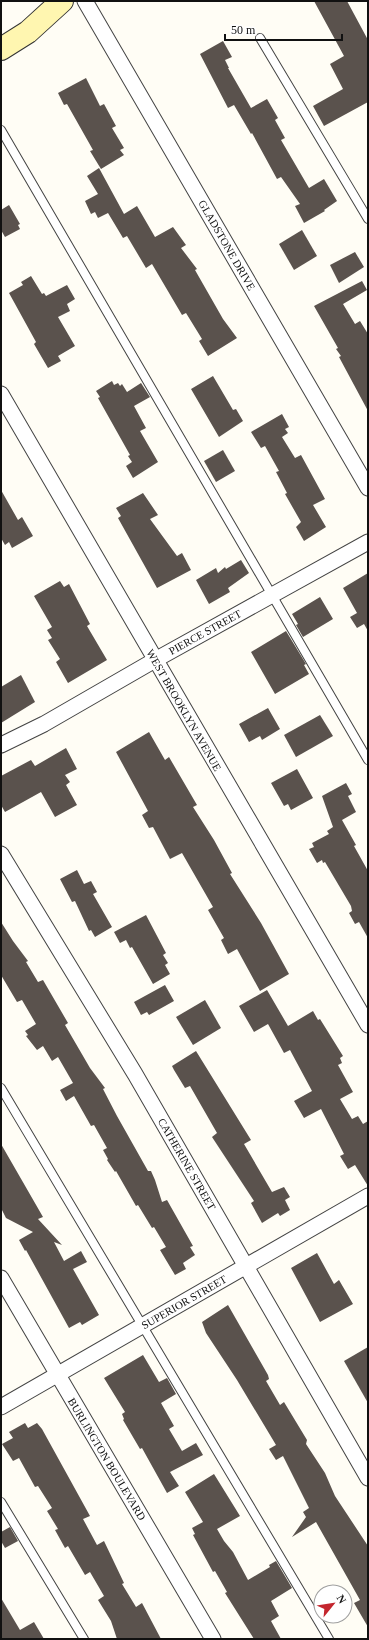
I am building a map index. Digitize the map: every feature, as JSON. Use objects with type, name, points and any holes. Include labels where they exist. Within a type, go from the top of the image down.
[{"type":"street","points":[[1,49],[28,32],[62,1]]},
{"type":"street","name":"GLADSTONE DRIVE","points":[[85,1],[368,488]]},
{"type":"street","name":"WEST BROOKLYN AVENUE","points":[[1,394],[368,1025]]},
{"type":"street","name":"PIERCE STREET","points":[[1,745],[44,724],[155,660],[368,542]]},
{"type":"street","name":"CATHERINE STREET","points":[[1,854],[135,1074],[368,1478]]},
{"type":"street","name":"SUPERIOR STREET","points":[[1,1407],[368,1196]]},
{"type":"street","name":"BURLINGTON BOULEVARD","points":[[1,1278],[213,1639]]},
{"type":"lane","points":[[260,38],[368,219]]},
{"type":"lane","points":[[1,130],[368,760]]},
{"type":"lane","points":[[1,1088],[329,1639]]},
{"type":"lane","points":[[1,1502],[84,1639]]},
{"type":"building","points":[[314,1],[347,1],[368,40],[368,102],[324,126],[313,106],[343,89],[330,64],[344,56]]},
{"type":"building","points":[[223,41],[232,57],[225,60],[228,68],[251,108],[267,99],[278,118],[275,120],[285,138],[281,140],[309,188],[324,179],[337,201],[324,210],[325,211],[304,223],[295,206],[300,204],[281,177],[277,179],[252,133],[251,134],[234,105],[228,108],[200,54]]},
{"type":"building","points":[[86,78],[100,106],[104,104],[116,126],[112,128],[124,148],[120,150],[124,155],[101,169],[90,151],[93,150],[67,104],[64,105],[58,93]]},
{"type":"building","points":[[99,168],[124,214],[137,206],[155,237],[173,227],[186,245],[181,248],[197,269],[195,270],[223,319],[237,338],[208,356],[199,341],[202,339],[186,313],[182,315],[152,264],[146,268],[127,236],[123,238],[108,213],[98,218],[95,212],[91,214],[85,201],[98,194],[87,176]]},
{"type":"building","points":[[9,205],[20,224],[18,225],[20,229],[5,237],[1,230],[1,210]]},
{"type":"building","points":[[302,230],[317,256],[294,270],[279,244]]},
{"type":"building","points":[[355,252],[364,267],[339,283],[330,265]]},
{"type":"building","points":[[31,276],[42,294],[44,293],[46,296],[67,285],[75,299],[67,304],[70,311],[58,317],[75,346],[58,356],[61,361],[48,368],[34,344],[36,342],[9,293],[23,285],[21,282]]},
{"type":"building","points":[[362,281],[367,290],[343,304],[355,324],[360,321],[368,334],[368,411],[339,357],[341,356],[336,349],[338,348],[314,306]]},
{"type":"building","points":[[213,376],[233,410],[236,409],[243,421],[219,437],[191,389]]},
{"type":"building","points":[[112,381],[114,385],[118,383],[120,386],[122,384],[127,392],[141,383],[150,397],[134,406],[146,428],[140,431],[158,462],[133,478],[126,466],[132,462],[128,456],[130,455],[98,398],[100,397],[96,391]]},
{"type":"building","points":[[282,414],[289,427],[285,429],[288,433],[282,437],[295,458],[301,455],[325,499],[313,505],[326,527],[304,541],[296,527],[301,522],[285,494],[287,493],[276,472],[279,471],[265,446],[261,448],[251,432]]},
{"type":"building","points":[[223,450],[235,471],[216,482],[204,461]]},
{"type":"building","points":[[1,490],[18,520],[22,517],[33,536],[12,548],[9,542],[5,545],[1,538]]},
{"type":"building","points":[[143,493],[158,515],[150,519],[177,556],[182,553],[191,570],[157,588],[118,518],[121,516],[116,508]]},
{"type":"building","points":[[241,560],[249,573],[228,588],[230,592],[209,604],[196,580],[216,568],[218,573],[225,567],[226,569]]},
{"type":"building","points":[[368,573],[368,631],[364,624],[357,628],[350,617],[357,613],[343,588]]},
{"type":"building","points":[[60,581],[64,587],[69,584],[90,624],[87,626],[107,660],[68,683],[56,662],[60,659],[48,640],[52,638],[47,630],[52,627],[34,596]]},
{"type":"building","points":[[320,597],[333,619],[303,637],[292,614]]},
{"type":"building","points":[[286,631],[306,664],[304,665],[309,674],[275,694],[251,652]]},
{"type":"building","points":[[21,675],[35,702],[1,723],[1,687]]},
{"type":"building","points":[[268,708],[280,729],[262,740],[260,736],[249,742],[239,724]]},
{"type":"building","points":[[320,715],[333,736],[296,757],[284,735]]},
{"type":"building","points":[[149,732],[165,760],[169,757],[197,805],[193,807],[214,840],[232,873],[230,874],[261,923],[289,974],[260,991],[237,949],[228,954],[221,940],[224,938],[208,910],[213,907],[182,853],[170,859],[153,827],[149,828],[142,815],[148,811],[116,752]]},
{"type":"building","points":[[66,748],[77,769],[65,775],[70,782],[66,785],[77,805],[55,817],[41,792],[5,812],[1,805],[1,776],[31,760],[35,766]]},
{"type":"building","points":[[297,769],[313,798],[291,810],[288,804],[284,806],[271,783]]},
{"type":"building","points":[[346,783],[352,794],[348,796],[356,812],[342,820],[368,871],[368,938],[359,922],[355,924],[349,913],[352,911],[351,906],[325,862],[323,863],[322,860],[317,863],[309,849],[314,847],[312,843],[329,834],[327,831],[333,827],[322,796]]},
{"type":"building","points":[[77,870],[84,884],[91,881],[97,892],[93,894],[112,927],[95,937],[91,930],[89,931],[75,901],[72,902],[60,879]]},
{"type":"building","points":[[146,915],[166,953],[163,955],[168,963],[165,965],[170,974],[153,984],[132,947],[130,948],[126,940],[120,943],[114,932]]},
{"type":"building","points":[[1,922],[28,961],[26,962],[38,982],[43,980],[68,1023],[65,1025],[90,1068],[105,1088],[103,1089],[148,1171],[151,1171],[162,1202],[167,1200],[193,1246],[190,1247],[195,1255],[183,1263],[186,1269],[175,1275],[160,1250],[166,1247],[138,1205],[136,1206],[116,1171],[115,1172],[107,1160],[108,1159],[103,1150],[107,1148],[94,1125],[91,1126],[74,1096],[66,1101],[60,1090],[73,1083],[58,1057],[52,1061],[43,1046],[37,1050],[26,1036],[28,1035],[25,1031],[36,1024],[22,1000],[17,1002],[1,975]]},
{"type":"building","points":[[165,985],[174,1001],[149,1015],[147,1012],[141,1015],[134,1002]]},
{"type":"building","points":[[267,990],[288,1026],[313,1011],[318,1020],[320,1019],[343,1056],[340,1058],[342,1063],[338,1065],[353,1092],[340,1099],[352,1119],[358,1116],[363,1124],[368,1121],[368,1186],[355,1165],[348,1169],[340,1156],[344,1154],[321,1109],[304,1118],[294,1101],[312,1091],[290,1050],[284,1053],[268,1024],[254,1032],[239,1006]]},
{"type":"building","points":[[205,1000],[221,1028],[193,1045],[176,1017]]},
{"type":"building","points":[[196,1051],[251,1140],[244,1144],[272,1192],[284,1187],[290,1197],[285,1200],[290,1210],[280,1216],[278,1213],[262,1223],[251,1203],[254,1201],[212,1137],[217,1133],[190,1086],[185,1088],[174,1070],[172,1066]]},
{"type":"building","points":[[1,1144],[43,1217],[38,1219],[62,1245],[54,1242],[64,1261],[81,1251],[87,1262],[73,1269],[99,1315],[82,1325],[80,1322],[69,1328],[19,1240],[33,1232],[6,1218],[1,1208]]},
{"type":"building","points":[[317,1253],[334,1284],[339,1280],[353,1304],[320,1322],[291,1268]]},
{"type":"building","points":[[228,1305],[268,1375],[269,1379],[266,1381],[280,1405],[284,1402],[307,1440],[306,1444],[325,1473],[335,1496],[368,1546],[368,1627],[354,1603],[360,1600],[353,1588],[353,1584],[351,1584],[316,1522],[292,1537],[306,1517],[303,1512],[309,1508],[283,1456],[276,1460],[269,1449],[276,1445],[237,1380],[206,1333],[202,1322]]},
{"type":"building","points":[[368,1347],[368,1403],[344,1361]]},
{"type":"building","points":[[143,1355],[159,1382],[167,1378],[176,1394],[161,1403],[174,1426],[169,1429],[182,1451],[196,1443],[203,1455],[170,1472],[179,1486],[167,1493],[142,1448],[140,1449],[123,1420],[122,1414],[125,1412],[104,1378]]},
{"type":"building","points":[[25,1423],[28,1428],[37,1423],[42,1429],[90,1516],[83,1519],[97,1545],[104,1541],[124,1583],[122,1584],[136,1607],[142,1603],[161,1639],[117,1639],[111,1621],[98,1600],[104,1596],[90,1572],[85,1575],[68,1546],[65,1548],[55,1530],[58,1529],[47,1511],[52,1508],[38,1486],[35,1487],[19,1458],[13,1461],[2,1444],[13,1438],[9,1432]]},
{"type":"building","points":[[214,1474],[240,1516],[217,1529],[233,1552],[248,1580],[270,1567],[269,1565],[276,1561],[292,1588],[271,1601],[279,1616],[271,1621],[281,1639],[254,1639],[225,1593],[227,1592],[215,1571],[213,1572],[193,1535],[195,1534],[192,1528],[203,1522],[185,1492]]},
{"type":"building","points":[[10,1527],[18,1541],[5,1548],[1,1541],[1,1532]]},
{"type":"building","points":[[1,1598],[20,1630],[34,1622],[44,1639],[1,1639]]}]
